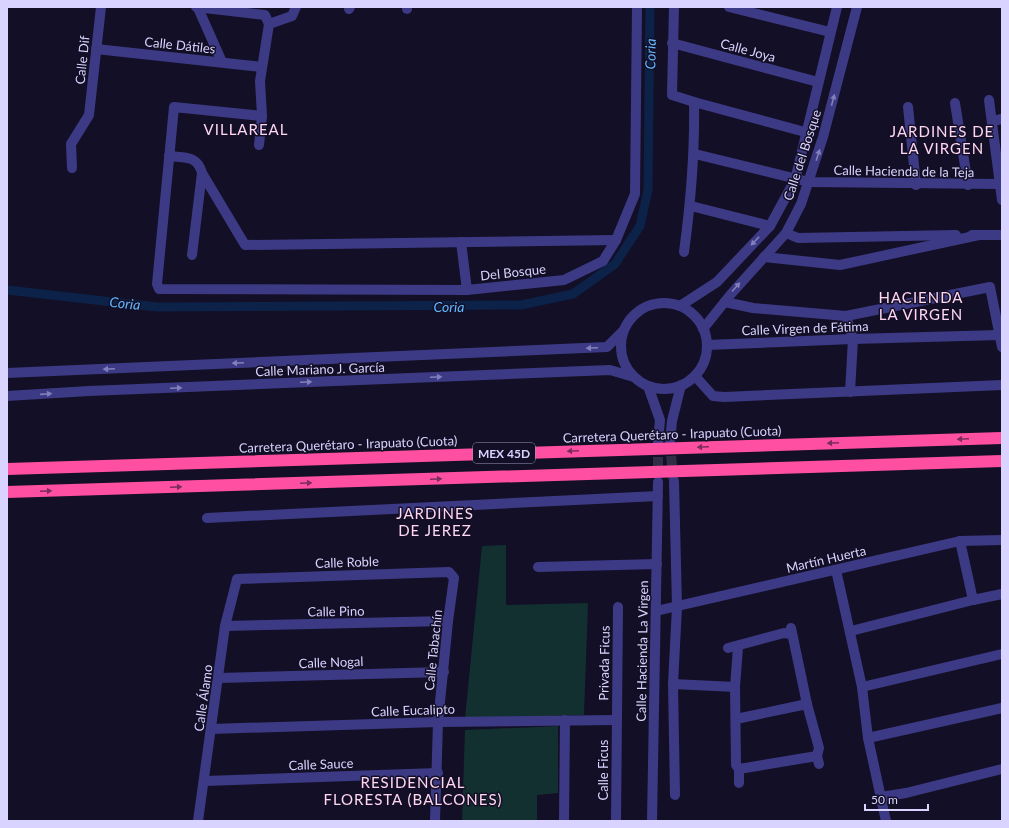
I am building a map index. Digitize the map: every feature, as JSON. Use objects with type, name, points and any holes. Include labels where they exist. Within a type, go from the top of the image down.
[{"type":"highway","name":"Carretera Querétaro - Irapuato (Cuota)","points":[[7,469],[1002,438]]},
{"type":"highway","name":"MEX 45D","points":[[7,492],[1002,461]]},
{"type":"street","name":"Calle Dif","points":[[72,168],[71,144],[89,115],[101,7]]},
{"type":"street","points":[[197,7],[267,20],[292,16],[296,7]]},
{"type":"street","points":[[197,7],[222,62]]},
{"type":"street","name":"Del Bosque","points":[[169,156],[157,284],[159,289],[467,290],[564,280],[603,261],[616,240],[636,194],[637,7]]},
{"type":"street","points":[[674,7],[672,95],[806,132]]},
{"type":"street","points":[[729,7],[830,32]]},
{"type":"street","name":"Calle del Bosque","points":[[680,306],[716,282],[770,226],[795,180],[837,7]]},
{"type":"street","name":"Calle del Bosque","points":[[703,329],[786,232],[802,204],[823,138],[857,7]]},
{"type":"street","points":[[259,145],[262,116],[262,67],[267,20]]},
{"type":"street","name":"Calle Joya","points":[[672,43],[818,82]]},
{"type":"street","name":"Calle Dátiles","points":[[96,49],[262,67]]},
{"type":"street","points":[[989,100],[997,120],[1002,200]]},
{"type":"street","points":[[684,252],[690,206],[694,154],[694,102]]},
{"type":"street","points":[[955,103],[968,185]]},
{"type":"street","points":[[262,116],[174,107],[169,156],[193,159],[200,164],[202,173],[245,245],[616,240]]},
{"type":"street","points":[[908,107],[916,185]]},
{"type":"street","name":"Calle Hacienda de la Teja","points":[[694,154],[795,180],[809,182],[916,185],[1000,184]]},
{"type":"street","points":[[192,255],[202,173]]},
{"type":"street","points":[[690,206],[770,226]]},
{"type":"street","points":[[786,232],[798,238],[1002,235]]},
{"type":"street","points":[[764,257],[840,265],[979,235]]},
{"type":"street","points":[[461,242],[467,290]]},
{"type":"street","points":[[725,302],[753,308],[846,316],[990,287],[1002,347]]},
{"type":"street","points":[[663,303],[680,306],[694,315],[703,329],[707,346],[704,362],[695,376],[681,386],[664,389],[648,386],[634,376],[624,363],[620,346],[624,330],[633,316],[647,306],[663,303]]},
{"type":"street","points":[[846,316],[853,339],[850,392]]},
{"type":"street","name":"Calle Mariano J. García","points":[[7,373],[607,347],[624,330]]},
{"type":"street","name":"Calle Virgen de Fátima","points":[[707,346],[853,339],[1000,335]]},
{"type":"street","name":"Calle Mariano J. García","points":[[7,396],[89,391],[610,370],[634,376]]},
{"type":"street","points":[[695,376],[713,396],[724,397],[1002,385]]},
{"type":"street","points":[[648,386],[660,420],[658,442]]},
{"type":"street","points":[[670,441],[672,421],[681,386]]},
{"type":"street","points":[[674,481],[677,606],[674,687],[675,796]]},
{"type":"street","name":"Calle Hacienda La Virgen","points":[[652,821],[658,482]]},
{"type":"street","points":[[207,518],[658,496]]},
{"type":"street","name":"Martín Huerta","points":[[656,611],[960,541],[1000,540]]},
{"type":"street","points":[[960,541],[973,600]]},
{"type":"street","points":[[538,567],[657,564]]},
{"type":"street","points":[[836,570],[862,687],[868,738],[886,821]]},
{"type":"street","name":"Calle Roble","points":[[237,579],[449,572],[454,578]]},
{"type":"street","name":"Calle Tabachín","points":[[435,821],[438,773],[438,722],[448,621],[454,578]]},
{"type":"street","name":"Calle Álamo","points":[[198,821],[225,626],[237,579]]},
{"type":"street","points":[[850,631],[1002,594]]},
{"type":"street","name":"Privada Ficus","points":[[616,720],[618,607]]},
{"type":"street","name":"Calle Pino","points":[[225,626],[448,621]]},
{"type":"street","points":[[739,769],[818,760],[819,748],[807,704],[791,631],[733,647],[736,765],[739,769],[739,782]]},
{"type":"street","points":[[862,687],[1002,654]]},
{"type":"street","name":"Calle Nogal","points":[[219,678],[444,672]]},
{"type":"street","points":[[674,687],[735,690]]},
{"type":"street","points":[[736,719],[807,704]]},
{"type":"street","points":[[868,738],[1002,708]]},
{"type":"street","points":[[564,821],[565,720]]},
{"type":"street","name":"Calle Eucalipto","points":[[211,729],[438,722],[616,720]]},
{"type":"street","name":"Calle Ficus","points":[[616,720],[616,821]]},
{"type":"street","points":[[880,797],[1002,769]]},
{"type":"street","name":"Calle Sauce","points":[[204,781],[438,773]]},
{"type":"green space","points":[[506,545],[506,605],[588,603],[584,715],[465,718],[482,546]]},
{"type":"green space","points":[[558,726],[558,793],[537,795],[537,821],[462,821],[465,730]]},
{"type":"waterway","name":"Coria","points":[[7,290],[157,307],[521,305],[573,294],[615,264],[640,226],[648,190],[650,7]]},
{"type":"tunnel","points":[[670,441],[673,479]]},
{"type":"tunnel","points":[[658,442],[658,478]]},
{"type":"district","name":"VILLAREAL","points":[[246,129]]},
{"type":"district","name":"JARDINES DE LA VIRGEN","points":[[942,140]]},
{"type":"district","name":"HACIENDA LA VIRGEN","points":[[921,306]]},
{"type":"district","name":"JARDINES DE JEREZ","points":[[435,522]]},
{"type":"district","name":"RESIDENCIAL FLORESTA (BALCONES)","points":[[413,790]]}]
